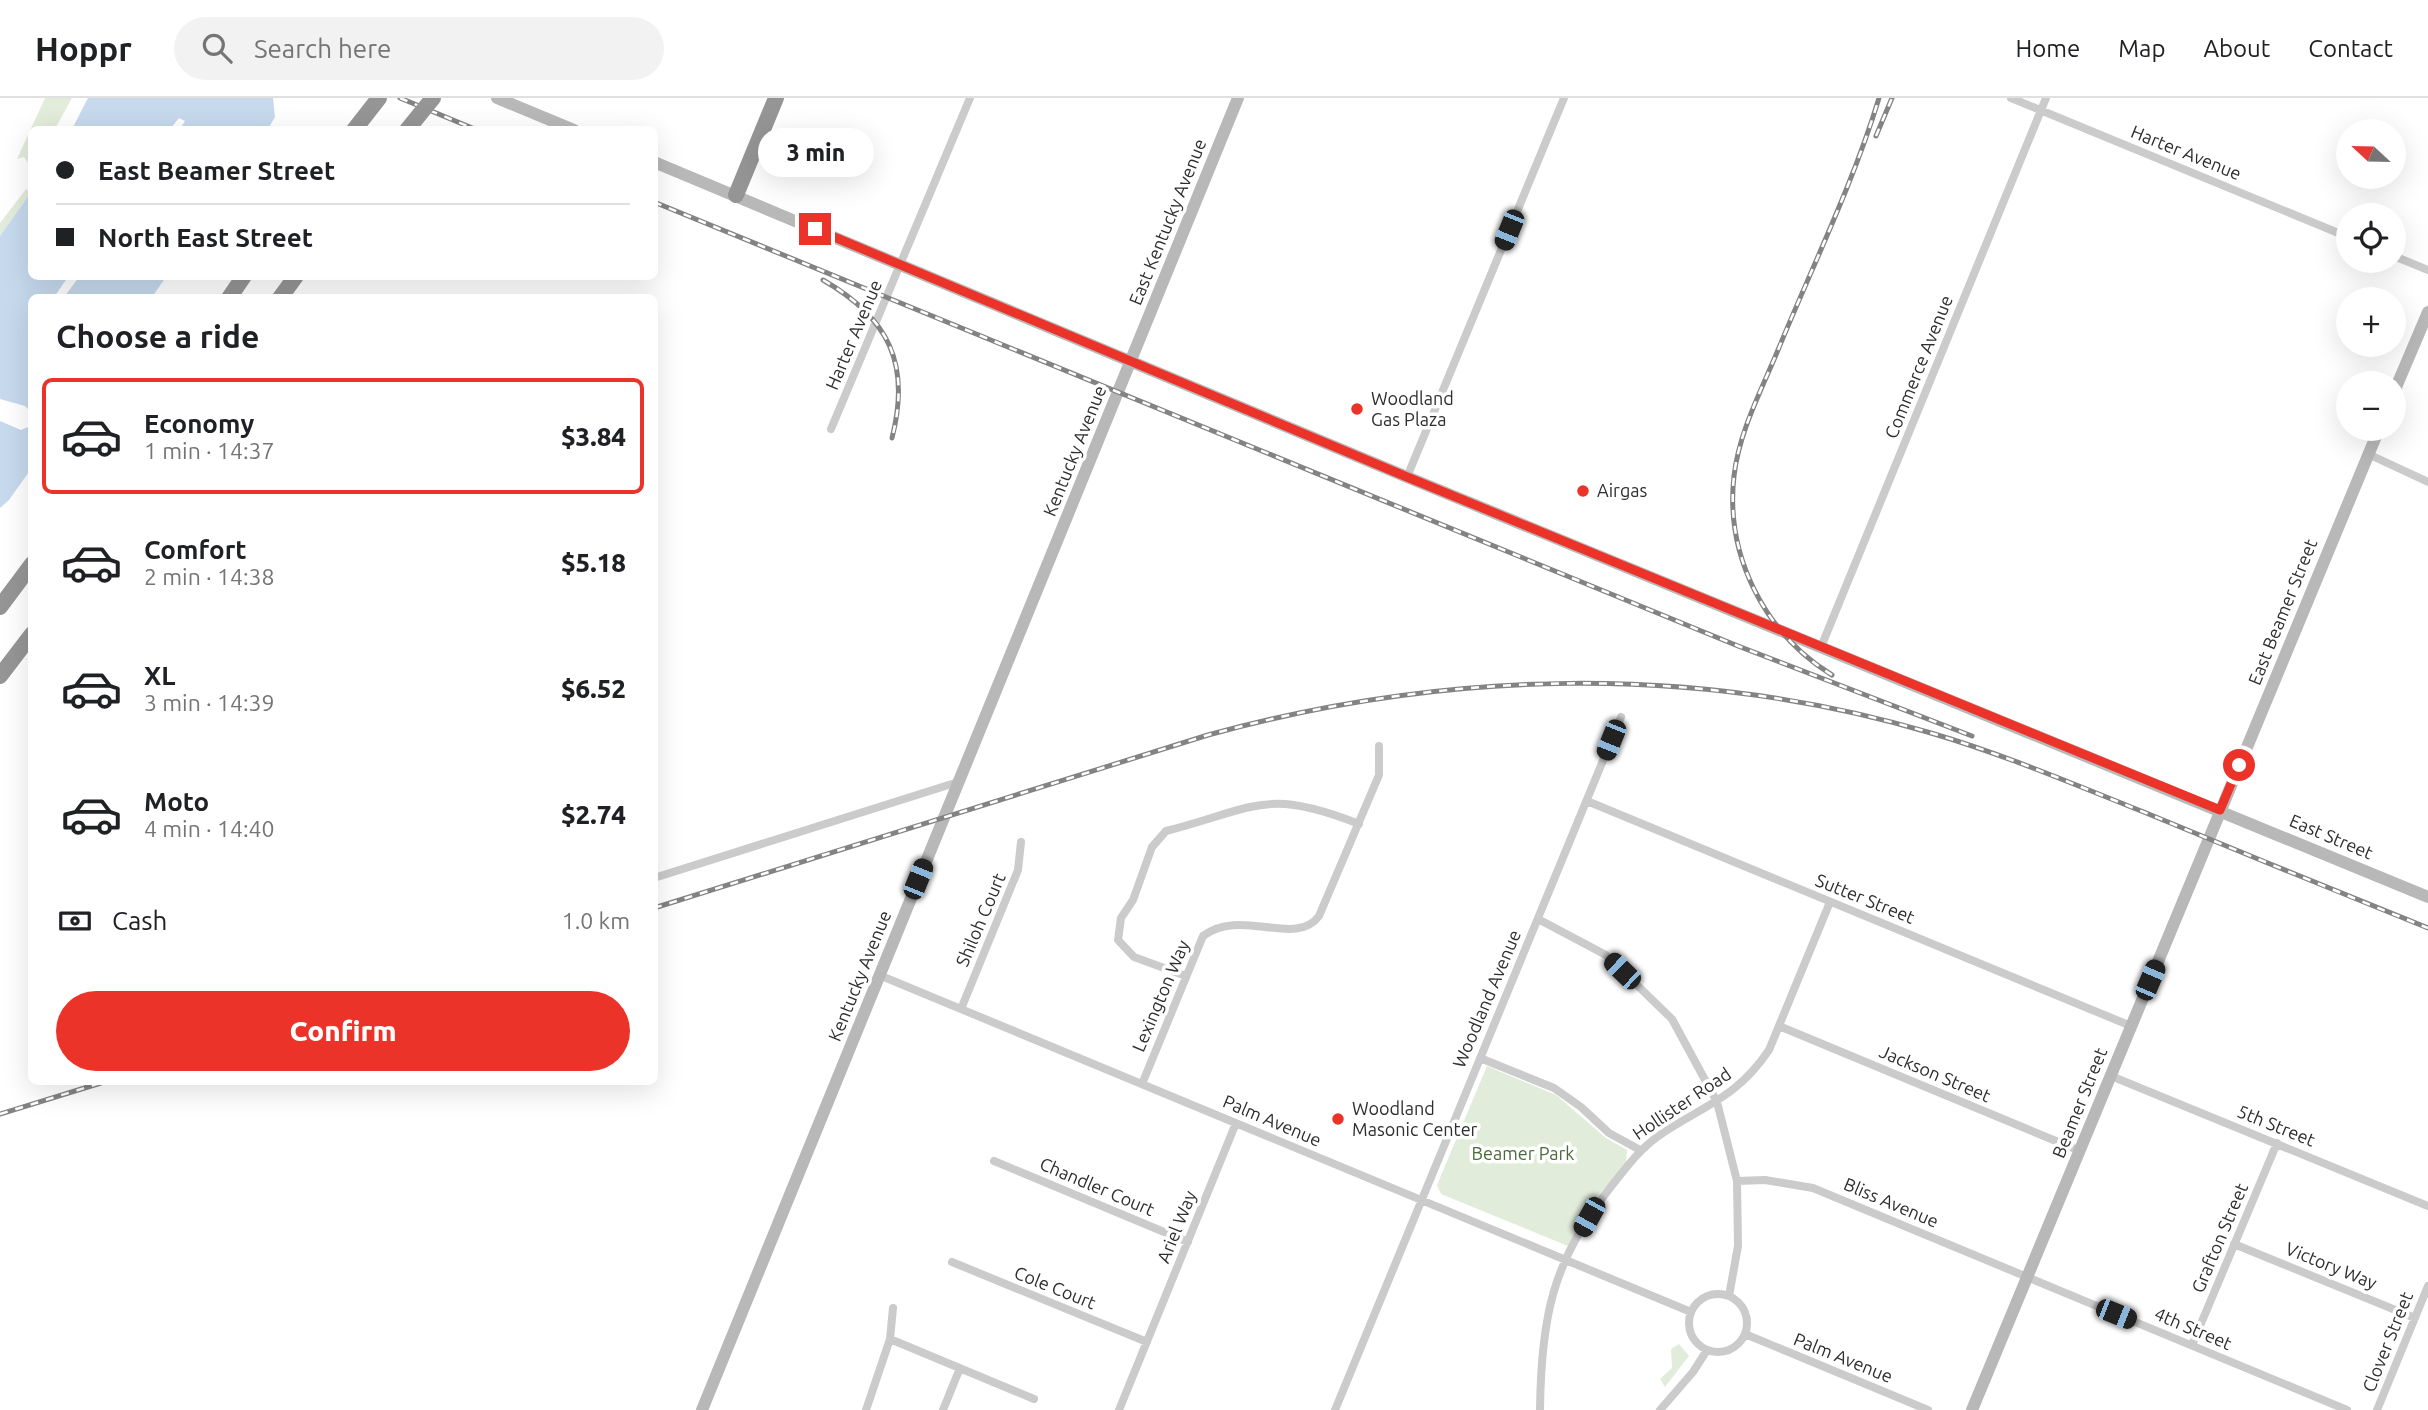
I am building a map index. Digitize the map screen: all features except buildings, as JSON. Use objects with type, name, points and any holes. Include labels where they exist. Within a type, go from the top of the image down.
[{"type":"highway","points":[[359,123],[379,98]]},
{"type":"highway","points":[[410,126],[433,98]]},
{"type":"highway","points":[[736,195],[776,98]]},
{"type":"highway","points":[[0,607],[28,569]]},
{"type":"highway","points":[[0,677],[28,639]]},
{"type":"street","points":[[497,98],[564,126]]},
{"type":"street","name":"Harter Avenue","points":[[831,429],[970,98]]},
{"type":"street","name":"East Kentucky Avenue","points":[[1130,360],[1238,98]]},
{"type":"street","points":[[1407,477],[1564,98]]},
{"type":"street","name":"Harter Avenue","points":[[2011,98],[2336,232]]},
{"type":"street","name":"Commerce Avenue","points":[[1821,647],[2046,98]]},
{"type":"street","name":"East Street","points":[[658,164],[1407,477],[2428,897]]},
{"type":"street","points":[[2406,261],[2428,270]]},
{"type":"street","points":[[2403,371],[2428,312]]},
{"type":"street","name":"Kentucky Avenue","points":[[702,1410],[1130,360]]},
{"type":"street","name":"East Beamer Street","points":[[2220,810],[2374,441]]},
{"type":"street","points":[[2368,454],[2428,482]]},
{"type":"street","name":"Woodland Avenue","points":[[1335,1410],[1621,717]]},
{"type":"street","points":[[1186,976],[1134,957],[1118,940],[1121,918],[1133,900],[1156,839],[1166,831],[1260,803],[1303,804],[1359,824],[1379,775],[1379,746]]},
{"type":"street","points":[[658,877],[958,782]]},
{"type":"street","name":"Sutter Street","points":[[1587,801],[2132,1026]]},
{"type":"street","name":"Beamer Street","points":[[1972,1410],[2220,810]]},
{"type":"street","name":"Lexington Way","points":[[1142,1084],[1203,936],[1212,929],[1265,925],[1295,931],[1312,926],[1359,824]]},
{"type":"street","name":"Shiloh Court","points":[[961,1009],[1018,870],[1021,842]]},
{"type":"street","name":"Hollister Road","points":[[1540,1410],[1540,1351],[1552,1291],[1566,1259],[1594,1209],[1640,1150],[1673,1126],[1741,1086],[1757,1068],[1779,1026],[1830,902]]},
{"type":"street","points":[[1538,919],[1606,955],[1672,1018],[1717,1102],[1737,1181],[1738,1246],[1730,1296]]},
{"type":"street","name":"Palm Avenue","points":[[879,975],[1691,1312]]},
{"type":"street","name":"Jackson Street","points":[[1779,1026],[2080,1151]]},
{"type":"street","points":[[1480,1058],[1554,1088],[1581,1107],[1609,1133],[1640,1150]]},
{"type":"street","name":"5th Street","points":[[2110,1076],[2428,1206]]},
{"type":"street","name":"Ariel Way","points":[[1119,1410],[1236,1123]]},
{"type":"street","name":"Grafton Street","points":[[2192,1345],[2277,1143]]},
{"type":"street","name":"Chandler Court","points":[[994,1161],[1188,1242]]},
{"type":"street","name":"Bliss Avenue","points":[[1737,1181],[1765,1180],[1813,1188],[2028,1277]]},
{"type":"street","name":"Victory Way","points":[[2234,1244],[2415,1318]]},
{"type":"street","name":"Cole Court","points":[[952,1262],[1147,1342]]},
{"type":"street","name":"4th Street","points":[[2028,1277],[2347,1410]]},
{"type":"street","name":"Clover Street","points":[[2377,1410],[2428,1286]]},
{"type":"street","points":[[1707,1296],[1730,1296],[1745,1312],[1745,1334],[1729,1350],[1707,1350],[1691,1334],[1691,1312],[1707,1296]]},
{"type":"street","points":[[866,1410],[890,1339],[893,1308]]},
{"type":"street","name":"Palm Avenue","points":[[1745,1334],[1928,1410]]},
{"type":"street","points":[[890,1339],[1034,1399]]},
{"type":"street","points":[[1660,1410],[1693,1372],[1707,1350]]},
{"type":"street","points":[[943,1410],[960,1368]]},
{"type":"green space","points":[[45,98],[72,98],[57,126],[32,126]]},
{"type":"green space","points":[[28,135],[28,163],[24,157],[17,159]]},
{"type":"green space","points":[[26,189],[28,190],[28,196],[0,236],[0,223]]},
{"type":"green space","name":"Beamer Park","points":[[1487,1066],[1556,1095],[1606,1138],[1627,1150],[1626,1163],[1598,1196],[1568,1246],[1441,1194],[1437,1185]]},
{"type":"green space","points":[[1679,1344],[1689,1356],[1665,1387],[1660,1379],[1672,1368],[1671,1349]]},
{"type":"water","points":[[88,98],[273,98],[275,117],[270,126],[182,126],[185,121],[179,118],[172,126],[74,126]]},
{"type":"water","points":[[28,196],[28,280],[66,280],[56,294],[28,294],[28,409],[0,399],[0,236]]},
{"type":"water","points":[[77,280],[164,280],[154,294],[66,294]]},
{"type":"water","points":[[0,421],[21,430],[28,427],[28,473],[0,508]]},
{"type":"railway","points":[[400,98],[467,126]]},
{"type":"railway","points":[[1832,675],[1808,658],[1787,637],[1754,589],[1743,563],[1736,535],[1734,476],[1752,412],[1845,194],[1879,98]]},
{"type":"railway","points":[[1876,136],[1892,98]]},
{"type":"railway","points":[[658,204],[1738,646],[1972,736]]},
{"type":"railway","points":[[823,280],[864,310],[879,327],[889,345],[899,387],[892,438]]},
{"type":"railway","points":[[658,907],[1208,735],[1297,713],[1388,697],[1478,687],[1569,683],[1661,686],[1751,695],[1842,710],[1931,733],[2042,771],[2428,928]]},
{"type":"railway","points":[[0,1114],[94,1085]]},
{"type":"place","name":"Woodland Gas Plaza","points":[[1357,409]]},
{"type":"place","name":"Airgas","points":[[1583,491]]},
{"type":"place","name":"Woodland Masonic Center","points":[[1338,1119]]},
{"type":"route","points":[[815,229],[1407,477],[2220,810],[2239,765]]}]
